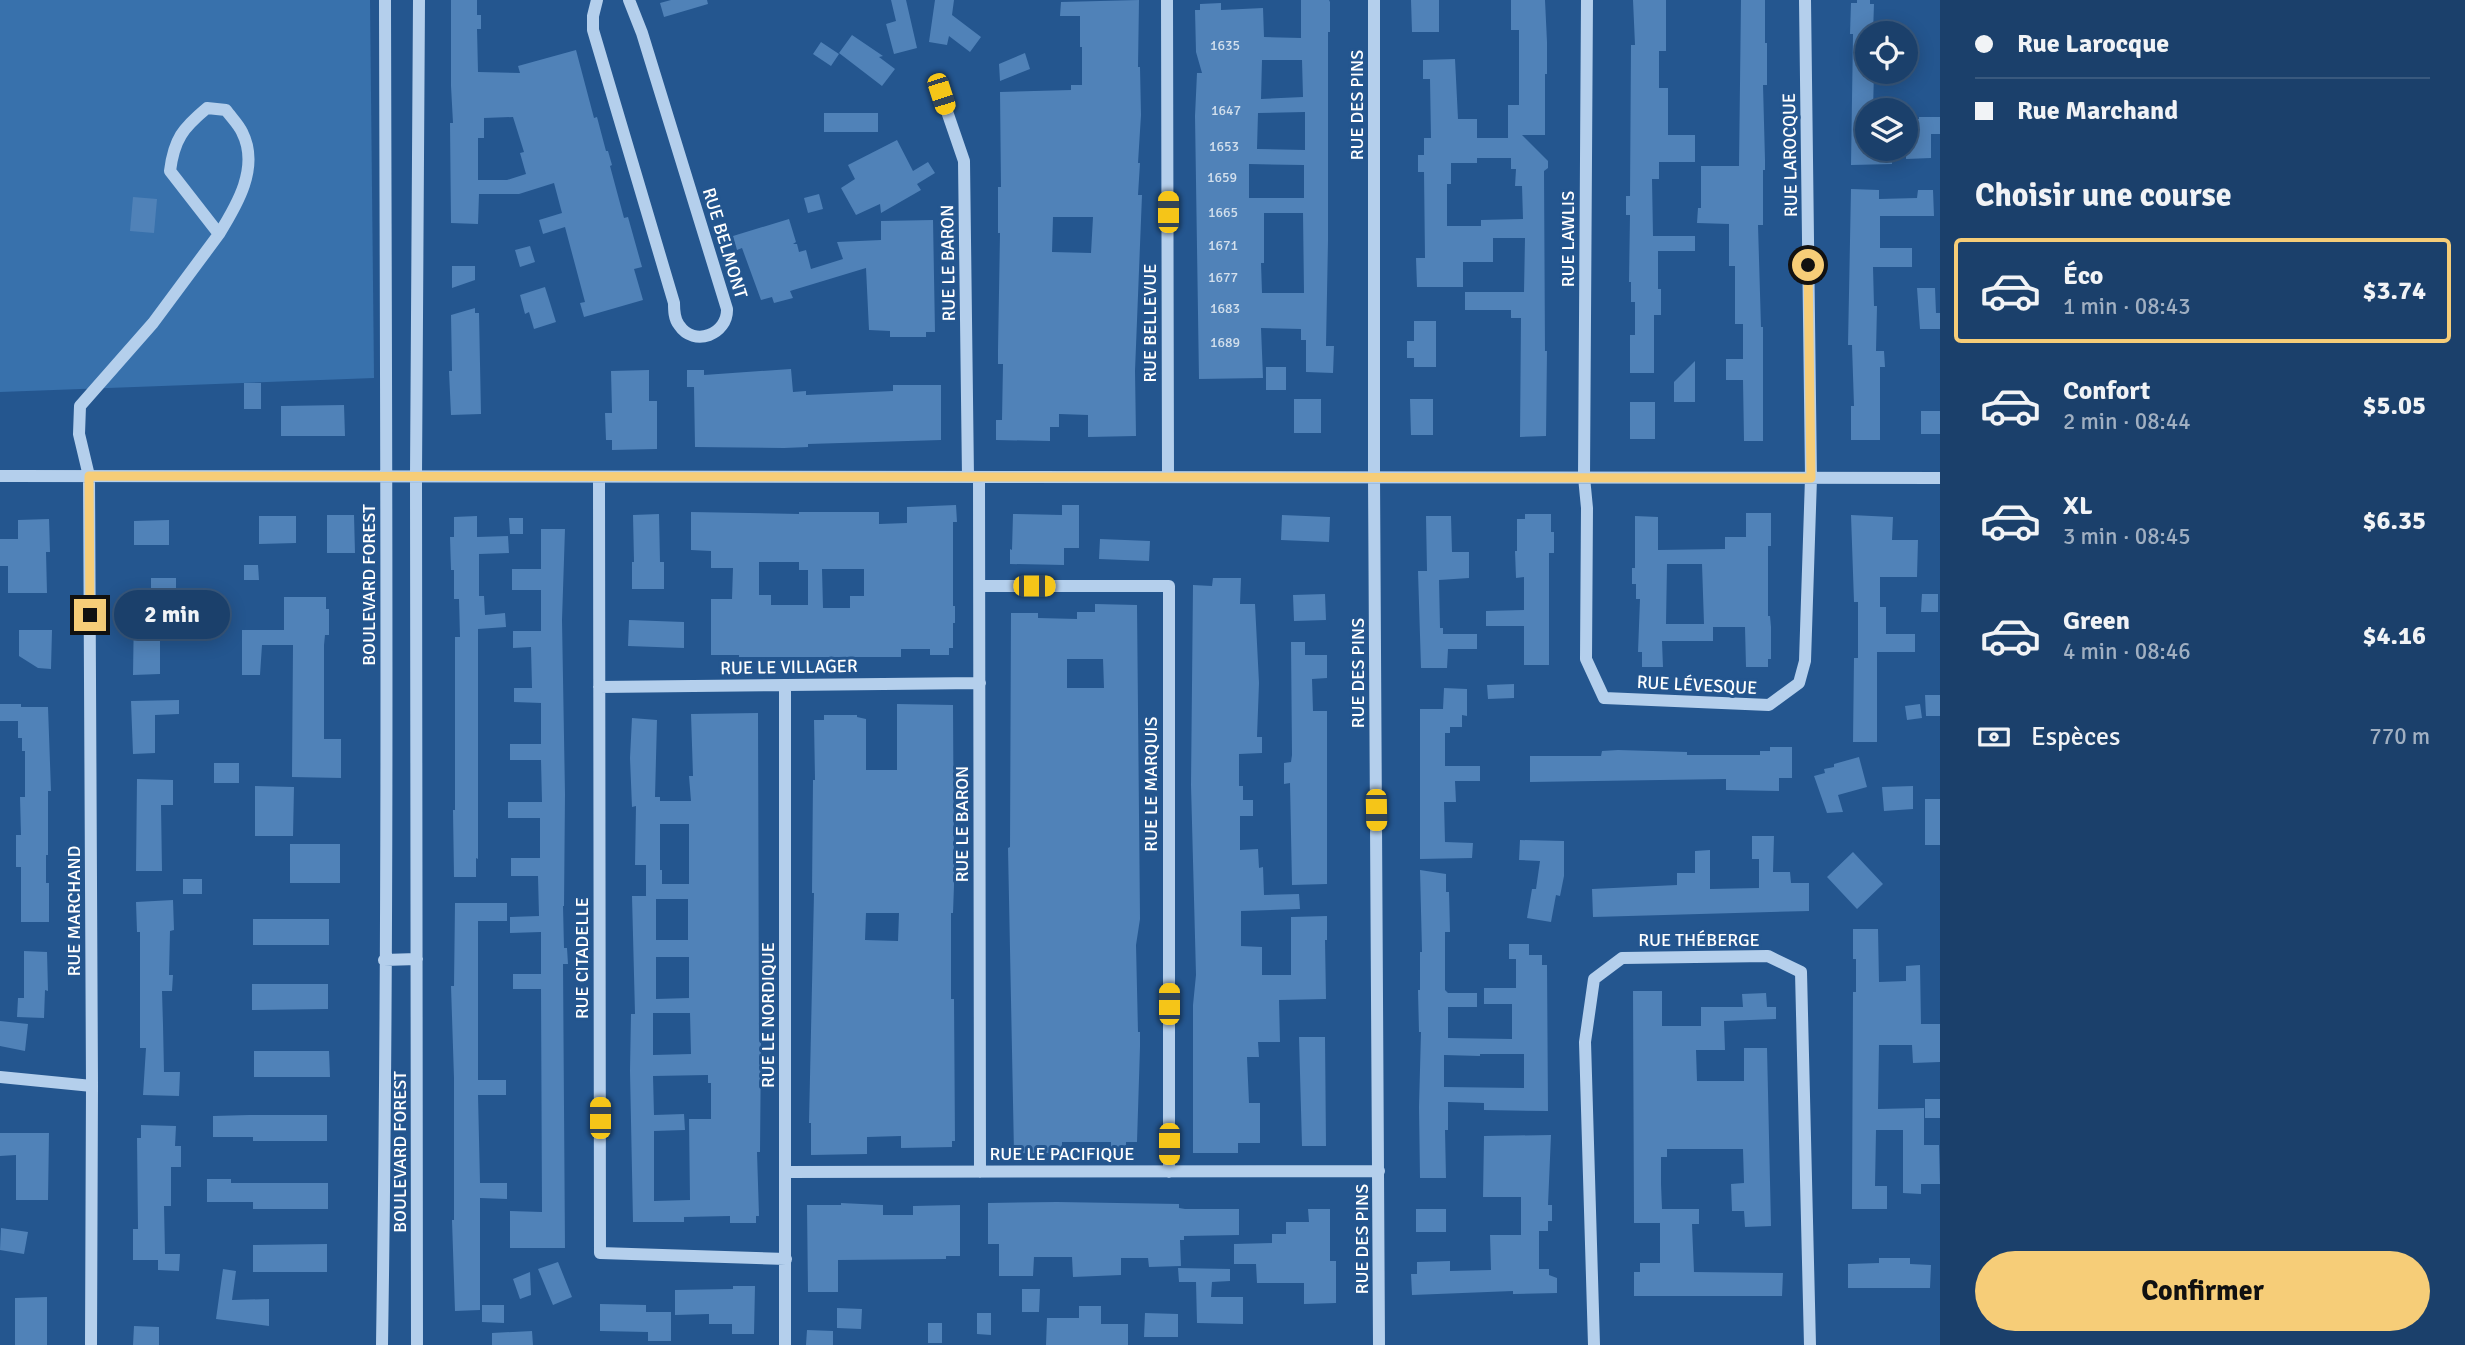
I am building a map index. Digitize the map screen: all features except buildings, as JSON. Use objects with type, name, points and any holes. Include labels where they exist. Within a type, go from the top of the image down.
[{"type":"street","name":"BOULEVARD FOREST","points":[[382,1345],[385,1127],[385,0]]},
{"type":"street","name":"BOULEVARD FOREST","points":[[417,1345],[416,476],[419,0]]},
{"type":"street","name":"RUE BELMONT","points":[[597,0],[593,30],[674,303],[675,315],[687,334],[699,337],[709,335],[723,325],[727,309],[639,22],[629,0]]},
{"type":"street","name":"RUE BELLEVUE","points":[[1167,0],[1168,477]]},
{"type":"street","name":"RUE DES PINS","points":[[1374,0],[1379,1345]]},
{"type":"street","name":"RUE LAWLIS","points":[[1584,477],[1587,0]]},
{"type":"street","name":"RUE LAROCQUE","points":[[1805,0],[1811,478]]},
{"type":"street","name":"RUE LE BARON","points":[[941,94],[964,162],[979,586],[980,1172]]},
{"type":"street","name":"RUE MARCHAND","points":[[91,1345],[89,476],[79,434],[80,406],[153,323],[219,234],[239,201],[249,155],[242,132],[226,110],[207,108],[183,128],[172,153],[170,171],[219,234]]},
{"type":"street","points":[[0,476],[1940,478]]},
{"type":"street","name":"RUE CITADELLE","points":[[599,477],[600,1253],[786,1259]]},
{"type":"street","name":"RUE LÉVESQUE","points":[[1584,477],[1587,508],[1586,659],[1604,698],[1769,705],[1799,684],[1805,661],[1811,478]]},
{"type":"street","name":"RUE LE MARQUIS","points":[[979,586],[1169,586],[1169,1171]]},
{"type":"street","name":"RUE LE VILLAGER","points":[[599,687],[979,683]]},
{"type":"street","name":"RUE LE NORDIQUE","points":[[785,685],[785,1345]]},
{"type":"street","name":"RUE THÉBERGE","points":[[1594,1345],[1585,1042],[1594,979],[1622,958],[1768,956],[1801,972],[1810,1345]]},
{"type":"street","points":[[384,960],[416,959]]},
{"type":"street","points":[[0,1077],[92,1086]]},
{"type":"street","name":"RUE LE PACIFIQUE","points":[[786,1172],[1379,1171]]},
{"type":"shaded area","points":[[0,0],[370,0],[374,378],[0,392]]},
{"type":"route","points":[[90,615],[89,476],[1811,478],[1808,265]]}]
